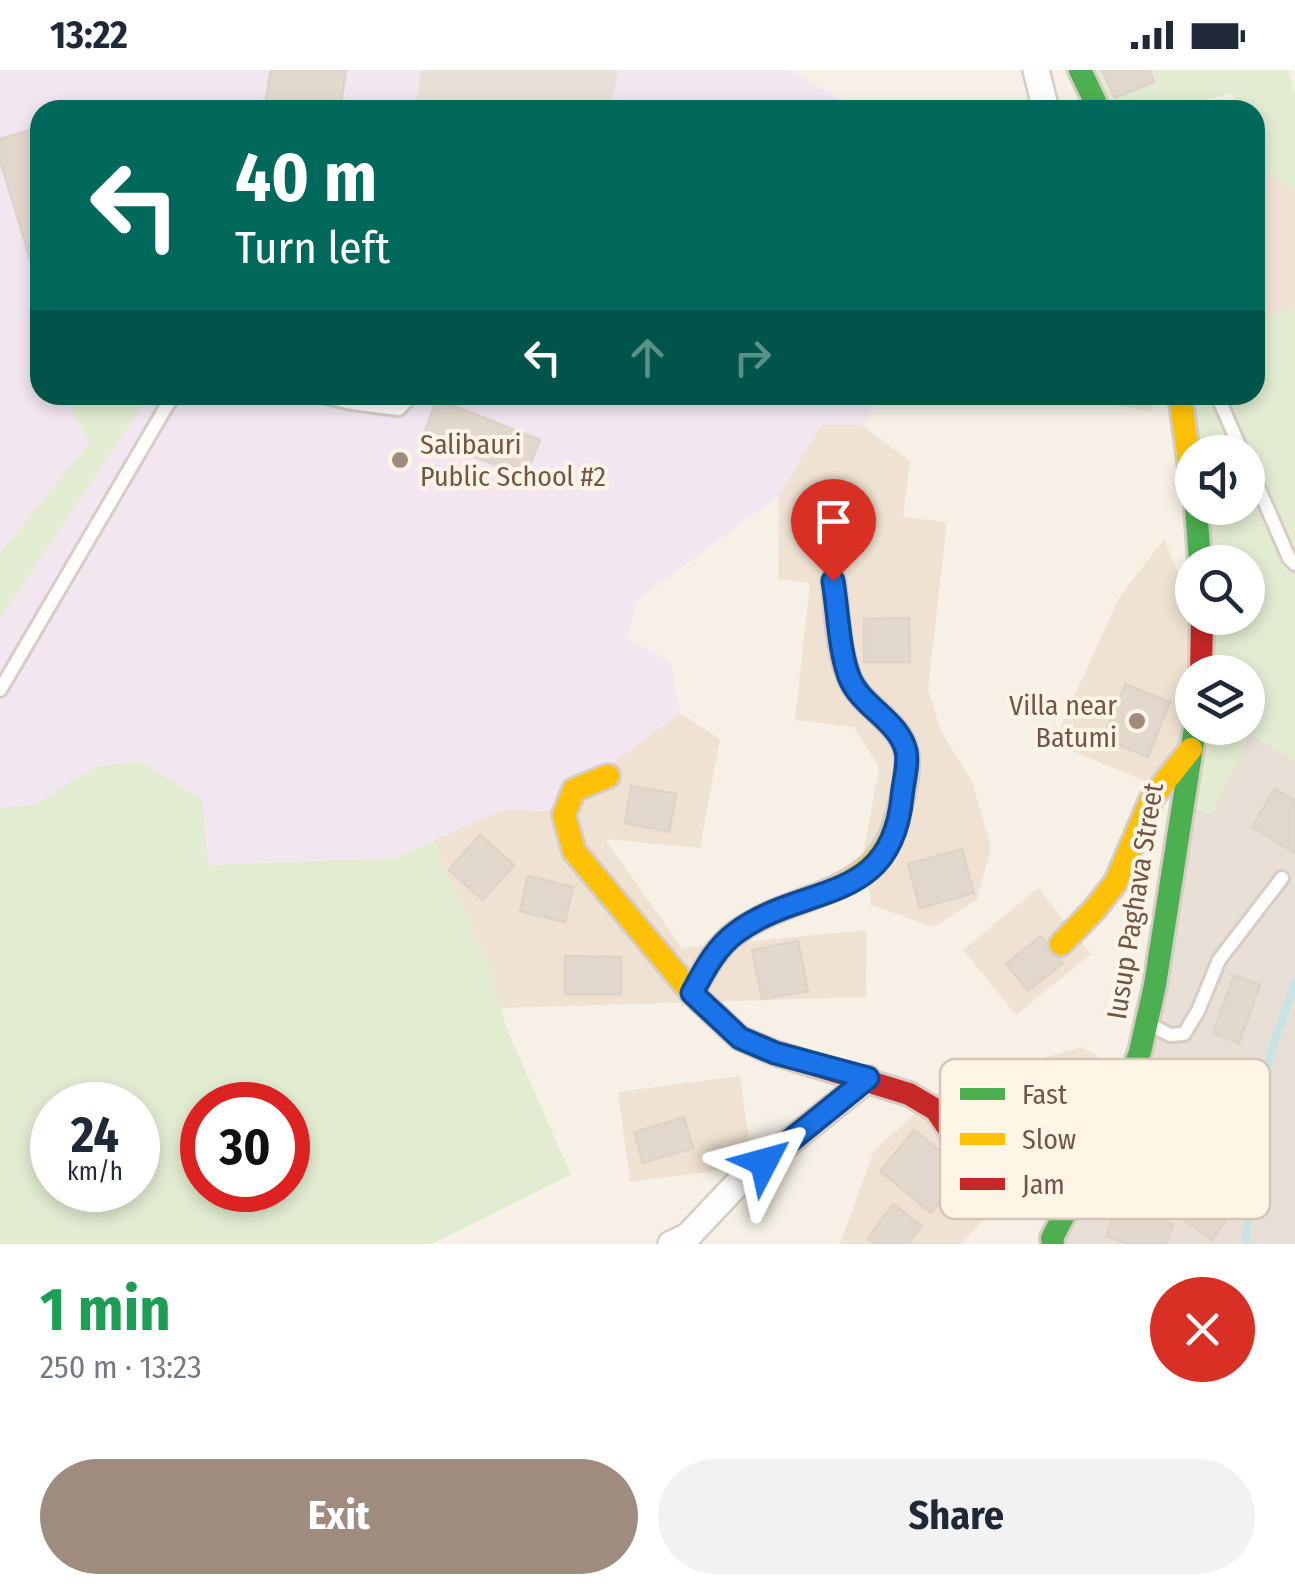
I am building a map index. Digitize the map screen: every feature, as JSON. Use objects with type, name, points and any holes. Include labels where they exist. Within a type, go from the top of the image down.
[{"type":"street","points":[[1036,70],[1044,100]]},
{"type":"street","points":[[1080,70],[1094,100]]},
{"type":"street","points":[[1181,405],[1185,435]]},
{"type":"street","points":[[692,993],[715,952],[738,932],[787,905],[836,890],[873,871],[900,821],[907,754],[900,737],[849,678],[833,581]]},
{"type":"street","points":[[1060,944],[1120,877],[1150,801],[1188,745]]},
{"type":"street","name":"Iusup Paghava Street","points":[[1137,1059],[1192,745]]},
{"type":"street","points":[[608,776],[574,790],[564,815],[574,851],[692,993],[740,1038],[775,1053],[868,1078],[909,1094],[940,1116]]},
{"type":"street","points":[[671,1244],[688,1236],[738,1183],[868,1078]]},
{"type":"street","name":"Iusup Paghava Street","points":[[1053,1244],[1061,1219]]},
{"type":"lane","points":[[0,690],[167,405]]},
{"type":"lane","points":[[368,405],[399,409],[403,405]]},
{"type":"lane","points":[[1221,405],[1235,435]]},
{"type":"lane","points":[[1265,503],[1295,564]]},
{"type":"lane","points":[[1146,1022],[1170,1035],[1184,1034],[1219,960],[1282,878]]},
{"type":"shaded area","name":"Salibauri Public School #2","points":[[0,70],[421,70],[416,100],[30,100],[30,405],[874,405],[863,425],[821,425],[779,496],[638,599],[627,637],[671,663],[680,713],[547,811],[504,809],[395,858],[207,865],[201,800],[95,767],[38,803],[0,809]]},
{"type":"shaded area","points":[[421,70],[618,70],[613,100],[416,100]]},
{"type":"shaded area","points":[[618,70],[790,70],[842,100],[613,100]]},
{"type":"shaded area","points":[[1265,172],[1295,189],[1295,309],[1265,315]]},
{"type":"shaded area","points":[[1114,405],[1152,405],[1153,412]]},
{"type":"shaded area","points":[[821,424],[862,425],[910,461],[903,517],[947,522],[928,689],[941,731],[972,781],[991,848],[977,899],[934,927],[871,905],[864,850],[879,767],[854,727],[795,720],[810,583],[778,579],[779,496]]},
{"type":"shaded area","points":[[1164,539],[1175,566],[1175,635],[1192,635],[1193,655],[1175,655],[1175,745],[1182,745],[1174,793],[1053,743],[1119,598]]},
{"type":"shaded area","points":[[680,713],[720,739],[700,848],[605,839],[682,948],[867,930],[866,997],[500,1008],[486,959],[433,841],[504,809],[547,811]]},
{"type":"shaded area","points":[[1265,743],[1295,760],[1295,1244],[1053,1244],[1066,1219],[1270,1219],[1270,1059],[1128,1059],[1181,804],[1212,814],[1244,745]]},
{"type":"shaded area","points":[[1038,888],[1091,954],[1016,1015],[963,950]]},
{"type":"shaded area","points":[[1082,1047],[1102,1059],[1039,1059]]},
{"type":"shaded area","points":[[740,1076],[750,1149],[723,1170],[630,1182],[618,1092]]},
{"type":"shaded area","points":[[940,1091],[940,1219],[984,1219],[961,1244],[840,1244],[874,1151]]},
{"type":"green space","points":[[1080,70],[1289,70],[1295,95],[1295,189],[1265,172],[1265,100],[1235,100],[1233,93],[1205,100],[1094,100]]},
{"type":"green space","points":[[1295,309],[1295,760],[1265,744],[1265,655],[1201,655],[1202,635],[1265,635],[1265,545],[1199,545],[1197,525],[1265,525],[1265,435],[1188,435],[1182,405],[1265,405],[1265,315]]},
{"type":"green space","points":[[69,405],[141,405],[0,618],[0,553],[90,442]]},
{"type":"green space","points":[[1192,745],[1244,745],[1212,814],[1181,804]]},
{"type":"green space","points":[[140,761],[202,800],[208,865],[395,858],[433,841],[486,959],[506,1027],[571,1175],[431,1244],[0,1244],[0,809],[38,803],[95,767]]},
{"type":"building","points":[[271,70],[346,70],[342,100],[266,100]]},
{"type":"building","points":[[1102,70],[1149,70],[1154,82],[1115,98]]},
{"type":"building","points":[[30,130],[30,259],[0,160],[0,139]]},
{"type":"building","points":[[435,405],[452,405],[540,440],[525,477],[423,436]]},
{"type":"building","points":[[814,491],[856,491],[856,530],[814,530]]},
{"type":"building","points":[[909,618],[910,662],[864,662],[864,619]]},
{"type":"building","name":"Villa near Batumi","points":[[1125,684],[1170,702],[1148,757],[1103,739]]},
{"type":"building","points":[[631,786],[676,794],[669,832],[625,823]]},
{"type":"building","points":[[1275,789],[1295,801],[1295,853],[1252,827]]},
{"type":"building","points":[[480,835],[514,865],[483,900],[449,870]]},
{"type":"building","points":[[962,849],[974,893],[920,908],[908,864]]},
{"type":"building","points":[[528,876],[573,887],[565,922],[520,911]]},
{"type":"building","points":[[1041,936],[1063,963],[1028,991],[1006,964]]},
{"type":"building","points":[[798,941],[808,991],[762,999],[752,950]]},
{"type":"building","points":[[565,956],[621,957],[621,994],[565,994]]},
{"type":"building","points":[[1234,975],[1260,985],[1239,1043],[1213,1033]]},
{"type":"building","points":[[684,1117],[693,1148],[643,1163],[634,1132]]},
{"type":"building","points":[[914,1130],[940,1151],[940,1202],[931,1213],[880,1171]]},
{"type":"building","points":[[893,1204],[922,1226],[908,1244],[875,1244],[868,1238]]},
{"type":"building","points":[[1112,1219],[1157,1219],[1173,1225],[1166,1244],[1129,1244],[1106,1236]]},
{"type":"building","points":[[1183,1219],[1227,1219],[1212,1240]]},
{"type":"waterway","points":[[1269,1059],[1295,982]]},
{"type":"waterway","points":[[1246,1244],[1248,1219]]},
{"type":"traffic: fast","points":[[1080,70],[1094,100]]},
{"type":"traffic: fast","points":[[1197,525],[1199,545]]},
{"type":"traffic: fast","points":[[1137,1059],[1155,985],[1192,745]]},
{"type":"traffic: fast","points":[[1053,1244],[1062,1219]]},
{"type":"traffic: slow","points":[[1181,405],[1185,435]]},
{"type":"traffic: slow","points":[[608,776],[574,790],[564,815],[574,851],[692,993],[717,952],[737,932],[856,877],[889,840],[899,811],[907,758],[899,735],[850,679],[840,643],[833,581]]},
{"type":"traffic: slow","points":[[1061,944],[1116,882],[1152,798],[1191,749]]},
{"type":"traffic: jam","points":[[1201,655],[1202,635]]},
{"type":"traffic: jam","points":[[692,993],[740,1038],[775,1053],[909,1094],[940,1116]]},
{"type":"place","name":"Salibauri Public School #2","points":[[400,460]]},
{"type":"place","name":"Villa near Batumi","points":[[1137,721]]},
{"type":"route","points":[[764,1162],[868,1078],[775,1053],[740,1038],[692,993],[715,952],[738,932],[787,905],[836,890],[873,871],[900,821],[907,754],[900,737],[849,678],[833,581]]}]
